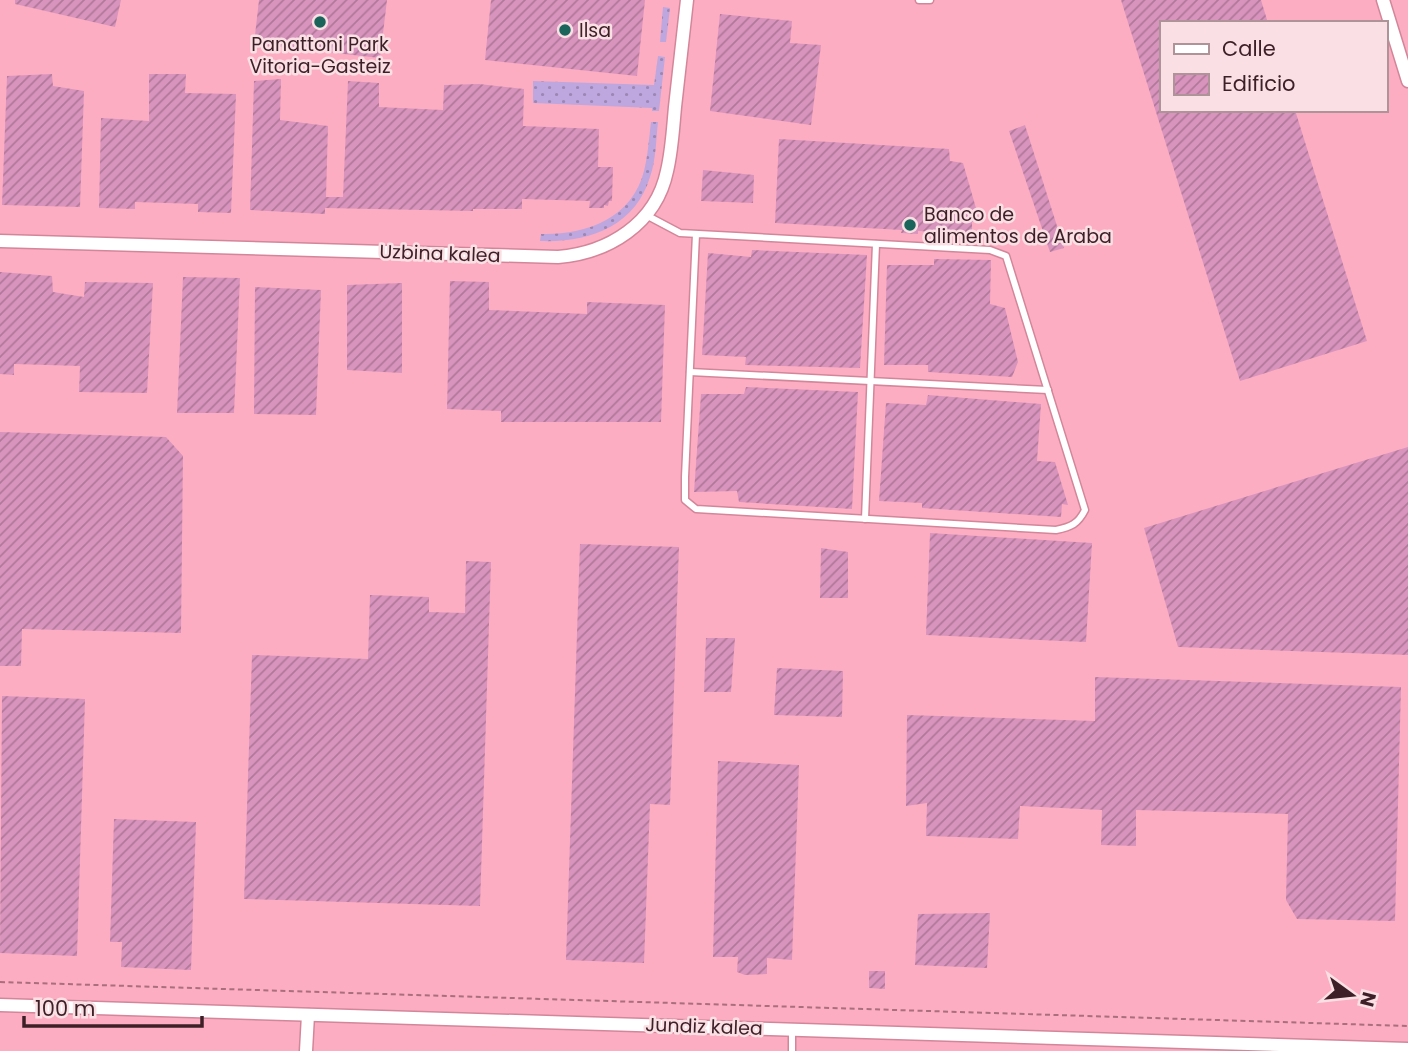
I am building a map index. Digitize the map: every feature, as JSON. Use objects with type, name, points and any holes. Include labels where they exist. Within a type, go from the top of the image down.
[{"type":"street","name":"Uzbina kalea","points":[[0,241],[558,257],[591,252],[633,229],[646,215],[662,188],[667,173],[687,0]]},
{"type":"street","points":[[1383,0],[1408,81]]},
{"type":"street","name":"Jundiz kalea","points":[[0,1005],[792,1029],[1191,1047],[1408,1049]]},
{"type":"street","points":[[306,1051],[308,1015]]},
{"type":"lane","points":[[919,0],[930,0]]},
{"type":"lane","points":[[646,215],[680,233],[990,250],[1006,256],[1085,510],[1079,521],[1070,527],[1056,530],[696,509],[685,500],[696,234]]},
{"type":"lane","points":[[865,519],[876,244]]},
{"type":"lane","points":[[690,372],[1048,390]]},
{"type":"lane","points":[[792,1029],[792,1051]]},
{"type":"path","points":[[0,982],[1408,1026]]},
{"type":"shaded area","points":[[663,7],[670,8],[666,42],[660,42]]},
{"type":"shaded area","points":[[658,56],[665,57],[659,111],[652,111],[652,108],[533,103],[533,81],[654,85]]},
{"type":"shaded area","points":[[651,122],[658,122],[654,164],[643,194],[633,208],[621,220],[592,235],[540,241],[541,234],[574,231],[604,221],[629,201],[638,188],[644,171]]},
{"type":"building","points":[[15,0],[121,0],[115,27],[15,4]]},
{"type":"building","name":"Panattoni Park Vitoria-Gasteiz","points":[[259,0],[387,0],[380,58],[254,44]]},
{"type":"building","name":"Ilsa","points":[[491,0],[645,0],[637,76],[485,60]]},
{"type":"building","points":[[1121,0],[1261,0],[1267,21],[1160,21],[1160,112],[1296,112],[1367,341],[1240,381]]},
{"type":"building","points":[[720,14],[792,21],[790,43],[821,45],[811,125],[710,111]]},
{"type":"building","points":[[52,74],[53,86],[84,91],[80,207],[2,205],[7,76]]},
{"type":"building","points":[[149,74],[186,74],[185,93],[236,94],[231,213],[198,212],[198,204],[135,202],[135,209],[99,208],[101,118],[149,121]]},
{"type":"building","points":[[281,79],[280,120],[328,126],[326,197],[343,197],[348,81],[379,83],[379,107],[443,110],[444,85],[479,84],[524,89],[523,126],[599,129],[598,167],[613,167],[612,201],[609,201],[608,206],[604,205],[604,208],[589,208],[590,201],[522,199],[522,209],[473,211],[325,208],[325,214],[250,210],[254,81]]},
{"type":"building","points":[[1025,125],[1064,248],[1050,252],[1009,131]]},
{"type":"building","points":[[779,139],[949,149],[950,161],[963,163],[980,222],[972,222],[972,234],[918,231],[918,234],[901,233],[902,230],[775,223]]},
{"type":"building","points":[[703,170],[754,175],[753,203],[701,201]]},
{"type":"building","points":[[752,250],[867,255],[860,368],[745,365],[746,357],[702,355],[708,253],[751,257]]},
{"type":"building","points":[[934,259],[991,260],[990,304],[1005,308],[1018,362],[1012,377],[928,372],[928,365],[884,365],[887,265],[934,265]]},
{"type":"building","points":[[0,272],[52,276],[53,292],[84,297],[85,282],[153,283],[147,393],[79,392],[80,366],[14,364],[14,375],[0,374]]},
{"type":"building","points":[[183,277],[240,278],[234,413],[177,413]]},
{"type":"building","points":[[450,281],[489,282],[489,310],[587,314],[587,302],[665,305],[661,422],[501,422],[501,411],[447,409]]},
{"type":"building","points":[[402,283],[402,373],[347,370],[347,285]]},
{"type":"building","points":[[255,287],[321,290],[316,415],[254,414]]},
{"type":"building","points":[[746,387],[858,392],[852,509],[739,502],[737,491],[694,492],[701,394],[744,394]]},
{"type":"building","points":[[928,395],[1041,404],[1037,461],[1055,462],[1068,505],[1062,504],[1061,517],[922,508],[922,503],[879,501],[886,403],[926,405]]},
{"type":"building","points":[[0,432],[166,437],[183,456],[181,633],[22,629],[21,666],[0,666]]},
{"type":"building","points":[[1408,447],[1408,655],[1178,647],[1144,528]]},
{"type":"building","points":[[930,533],[1092,543],[1086,642],[926,635]]},
{"type":"building","points":[[580,544],[679,547],[670,805],[650,804],[644,963],[566,960]]},
{"type":"building","points":[[821,548],[848,552],[848,598],[820,598]]},
{"type":"building","points":[[466,561],[491,562],[480,906],[244,899],[252,655],[368,659],[370,595],[429,597],[429,612],[465,613]]},
{"type":"building","points":[[706,638],[735,638],[731,692],[704,692]]},
{"type":"building","points":[[777,668],[843,671],[842,717],[774,715]]},
{"type":"building","points":[[1095,677],[1401,687],[1395,921],[1297,919],[1286,900],[1288,814],[1136,810],[1136,846],[1101,845],[1102,810],[1020,806],[1018,839],[926,836],[927,803],[906,806],[907,715],[1095,721]]},
{"type":"building","points":[[2,696],[85,699],[77,956],[0,953]]},
{"type":"building","points":[[718,761],[799,765],[792,960],[767,958],[767,974],[745,975],[737,972],[738,957],[713,957]]},
{"type":"building","points":[[114,819],[196,822],[191,970],[121,967],[122,942],[110,942]]},
{"type":"building","points":[[990,913],[987,968],[915,965],[918,914]]},
{"type":"building","points":[[869,971],[885,971],[885,989],[869,988]]},
{"type":"place","name":"Panattoni Park Vitoria-Gasteiz","points":[[320,22]]},
{"type":"place","name":"Ilsa","points":[[565,30]]},
{"type":"place","name":"Banco de alimentos de Araba","points":[[910,225]]}]
